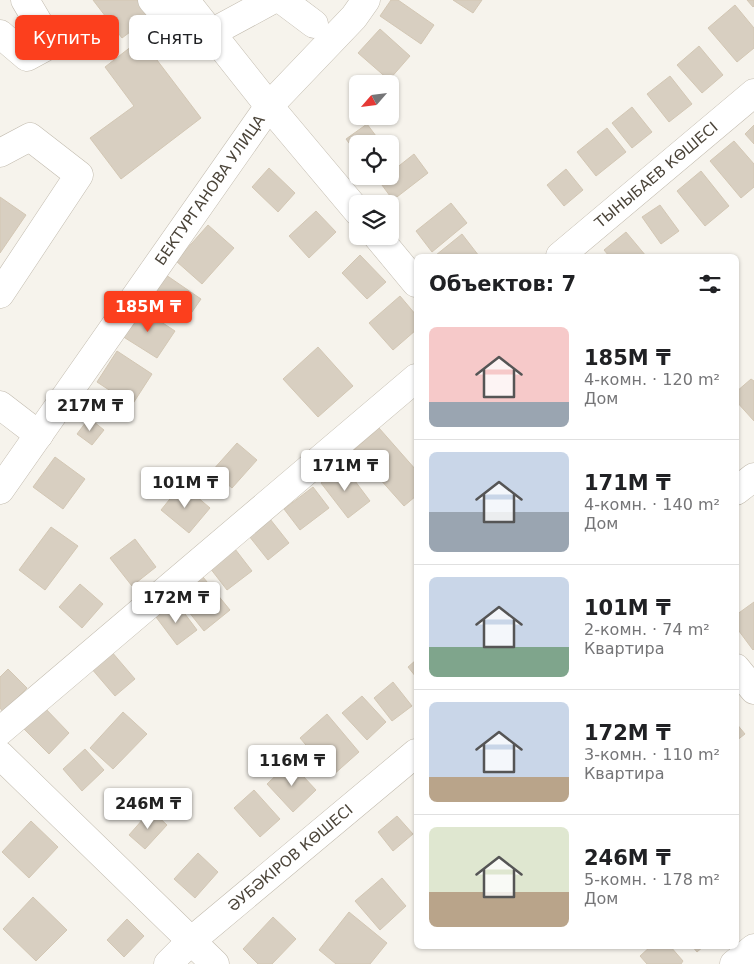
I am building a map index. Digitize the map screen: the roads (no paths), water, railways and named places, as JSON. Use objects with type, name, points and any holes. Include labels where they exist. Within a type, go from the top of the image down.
[{"type":"street","points":[[0,34],[27,57],[51,44],[25,0]]},
{"type":"street","points":[[152,0],[159,8],[185,0],[197,15]]},
{"type":"street","points":[[221,28],[272,0]]},
{"type":"street","points":[[282,0],[314,24]]},
{"type":"street","name":"БЕКТУРГАНОВА УЛИЦА","points":[[0,490],[269,106],[354,16],[364,1]]},
{"type":"street","points":[[221,46],[349,201]]},
{"type":"street","name":"ТЫНЫБАЕВ КӨШЕСІ","points":[[562,254],[754,93]]},
{"type":"street","points":[[0,153],[30,137],[79,175],[0,294]]},
{"type":"street","points":[[384,245],[414,281]]},
{"type":"street","points":[[0,731],[414,380]]},
{"type":"street","points":[[0,405],[39,435]]},
{"type":"street","points":[[739,489],[754,477]]},
{"type":"street","points":[[739,672],[754,690]]},
{"type":"street","points":[[0,755],[215,964]]},
{"type":"street","name":"ӘУБӘКІРОВ КӨШЕСІ","points":[[168,964],[191,941],[414,755]]},
{"type":"street","points":[[734,964],[754,948]]}]
